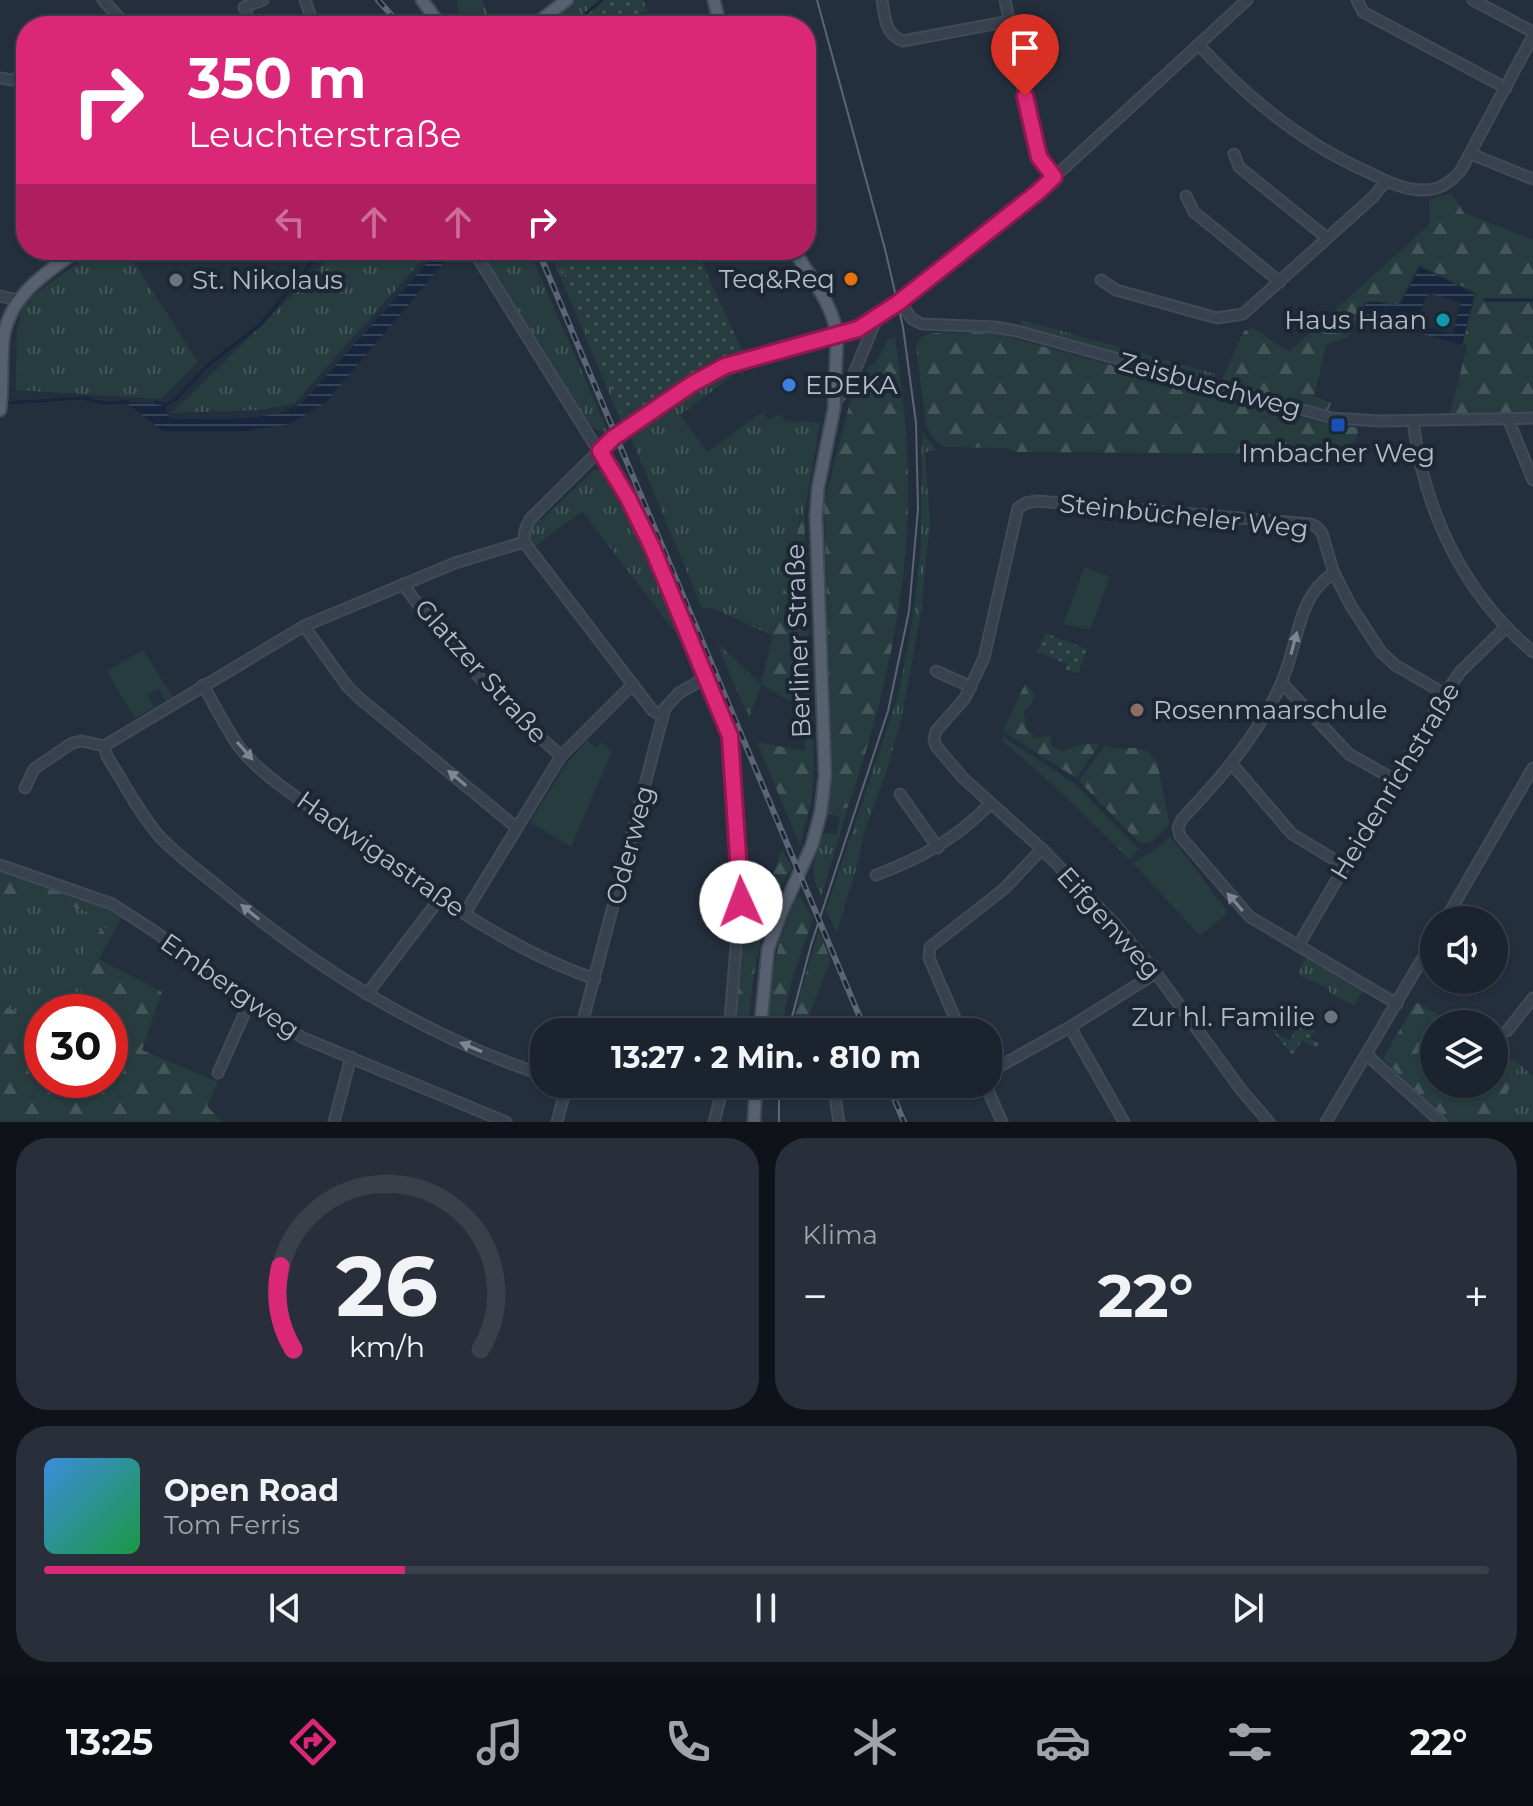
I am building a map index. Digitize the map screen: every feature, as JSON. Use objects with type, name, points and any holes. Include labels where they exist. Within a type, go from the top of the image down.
[{"type":"main road","points":[[546,16],[567,0]]},
{"type":"main road","points":[[0,409],[5,328],[18,300],[39,278],[64,260]]},
{"type":"main road","name":"Berliner Straße","points":[[761,1018],[768,949],[812,845],[824,786],[816,516],[818,488],[835,402],[837,337],[836,326],[825,301],[800,260]]},
{"type":"main road","points":[[754,1122],[755,1098]]},
{"type":"street","points":[[243,4],[263,0]]},
{"type":"street","points":[[882,0],[887,28],[896,39],[903,41],[1010,21]]},
{"type":"street","points":[[1005,0],[1035,147],[1054,177]]},
{"type":"street","points":[[663,716],[653,711],[524,542],[530,519],[600,451],[692,384],[725,366],[858,329],[900,302],[1054,177],[1247,0]]},
{"type":"street","points":[[1357,0],[1363,12],[1506,88]]},
{"type":"street","points":[[1199,45],[1286,125],[1325,151],[1386,181],[1414,190],[1433,189],[1454,179],[1471,154],[1533,34],[1473,0]]},
{"type":"street","points":[[1522,57],[1533,61]]},
{"type":"street","points":[[1234,154],[1239,167],[1327,238]]},
{"type":"street","points":[[1471,154],[1533,179]]},
{"type":"street","points":[[1101,280],[1116,290],[1217,318],[1243,314],[1373,197],[1386,181]]},
{"type":"street","points":[[1186,196],[1194,212],[1280,282]]},
{"type":"street","points":[[479,260],[586,435],[600,451],[643,529],[730,736],[741,902],[730,1018]]},
{"type":"street","points":[[0,296],[18,300]]},
{"type":"street","name":"Zeisbuschweg","points":[[900,302],[912,319],[922,324],[1017,331],[1327,417],[1362,421],[1533,418]]},
{"type":"street","points":[[835,402],[849,385],[877,318]]},
{"type":"street","points":[[1508,419],[1533,480]]},
{"type":"street","points":[[1413,421],[1418,460],[1448,544],[1475,589],[1506,627],[1533,652]]},
{"type":"street","name":"Steinbücheler Weg","points":[[971,687],[993,627],[1014,518],[1018,508],[1037,501],[1310,524],[1322,533],[1334,573],[1381,652],[1395,665],[1445,694]]},
{"type":"street","points":[[25,788],[34,769],[72,743],[82,741],[104,746],[304,626],[455,563],[524,542]]},
{"type":"street","points":[[1334,573],[1315,588],[1306,603],[1282,683],[1254,734],[1232,764],[1182,819],[1178,828],[1180,836],[1250,917],[1397,1004]]},
{"type":"street","name":"Glatzer Straße","points":[[403,584],[433,626],[476,673],[521,721],[561,756]]},
{"type":"street","points":[[304,626],[358,697],[517,828]]},
{"type":"street","name":"Heidenrichstraße","points":[[1298,946],[1445,694],[1460,672],[1506,627]]},
{"type":"street","points":[[936,671],[971,687]]},
{"type":"street","name":"Oderweg","points":[[584,1018],[663,716],[670,701],[679,693],[707,677]]},
{"type":"street","points":[[1282,683],[1349,754],[1395,780]]},
{"type":"street","points":[[465,913],[561,756],[633,684]]},
{"type":"street","name":"Hadwigastraße","points":[[203,685],[241,749],[325,817],[465,913],[553,965],[595,979]]},
{"type":"street","name":"Eifgenweg","points":[[971,687],[936,731],[934,739],[945,757],[990,804],[1042,849],[1099,906],[1156,973],[1242,1091],[1269,1122]]},
{"type":"street","points":[[104,746],[107,756],[153,828],[170,847],[259,920],[367,994],[448,1038],[530,1070]]},
{"type":"street","points":[[1232,764],[1292,834],[1345,866]]},
{"type":"street","points":[[1453,906],[1533,768]]},
{"type":"street","points":[[900,794],[938,848]]},
{"type":"street","points":[[876,875],[938,848],[973,822],[990,804]]},
{"type":"street","points":[[955,1018],[929,958],[930,947],[1004,889],[1042,849]]},
{"type":"street","name":"Embergweg","points":[[0,865],[112,904],[303,1038],[506,1122]]},
{"type":"street","points":[[367,994],[441,897]]},
{"type":"street","points":[[1326,1122],[1420,964]]},
{"type":"street","points":[[1002,1065],[1156,973]]},
{"type":"street","points":[[1508,1030],[1533,998]]},
{"type":"street","points":[[218,1073],[250,1001]]},
{"type":"street","points":[[1070,1027],[1124,1122]]},
{"type":"street","points":[[1367,1055],[1441,1122]]},
{"type":"street","points":[[334,1122],[351,1057]]},
{"type":"street","points":[[557,1122],[563,1098]]},
{"type":"street","points":[[714,1122],[720,1098]]},
{"type":"street","points":[[835,1098],[839,1122]]},
{"type":"street","points":[[991,1098],[1002,1122]]},
{"type":"green space","points":[[457,0],[483,0],[488,16],[456,16]]},
{"type":"green space","points":[[576,0],[606,0],[588,16],[556,16]]},
{"type":"green space","points":[[606,0],[643,0],[648,11],[633,16],[588,16]]},
{"type":"green space","points":[[1451,193],[1464,213],[1533,240],[1533,412],[1450,414],[1476,293],[1419,265],[1399,303],[1365,302],[1348,337],[1326,345],[1314,396],[1331,403],[1328,411],[1221,382],[1244,331],[1253,328],[1289,352],[1430,224],[1429,200]]},
{"type":"green space","points":[[81,260],[132,260],[198,362],[161,399],[16,390],[17,330],[23,303]]},
{"type":"green space","points":[[328,260],[422,260],[294,404],[259,410],[172,413]]},
{"type":"green space","points":[[485,260],[533,260],[608,432],[589,425]]},
{"type":"green space","points":[[553,260],[558,260],[625,423],[622,424]]},
{"type":"green space","points":[[558,260],[701,260],[741,353],[705,368],[625,423]]},
{"type":"green space","points":[[1022,320],[1216,374],[1212,382],[1031,331],[1021,326]]},
{"type":"green space","points":[[933,333],[999,334],[1301,418],[1341,427],[1358,427],[1357,437],[1347,446],[1308,454],[1014,452],[1007,448],[944,447],[932,437],[926,426],[916,345],[920,339]]},
{"type":"green space","points":[[895,338],[908,466],[902,585],[881,697],[848,807],[827,814],[832,767],[824,503],[850,402],[867,369],[876,362],[888,339]]},
{"type":"green space","points":[[743,369],[744,377],[739,371],[680,415],[707,452],[763,412],[768,420],[779,415],[787,421],[820,423],[804,515],[800,517],[773,636],[712,608],[702,608],[631,438],[683,397]]},
{"type":"green space","points":[[922,432],[937,451],[925,452],[930,523],[921,612],[902,716],[888,767],[864,833],[837,932],[826,910],[899,693],[912,623],[921,548]]},
{"type":"green space","points":[[595,469],[601,470],[635,533],[681,640],[582,511],[533,548],[531,535],[537,521]]},
{"type":"green space","points":[[804,515],[814,767],[812,796],[800,846],[757,742],[805,751],[806,711],[761,684],[801,517]]},
{"type":"green space","points":[[1085,567],[1110,577],[1090,630],[1063,624]]},
{"type":"green space","points":[[1045,633],[1087,649],[1078,673],[1065,670],[1067,664],[1037,652]]},
{"type":"green space","points":[[717,643],[761,684],[749,719]]},
{"type":"green space","points":[[143,650],[173,697],[166,701],[158,689],[147,695],[154,707],[135,718],[107,671]]},
{"type":"green space","points":[[1025,684],[1034,692],[1033,702],[1024,712],[1026,729],[1036,738],[1051,735],[1052,747],[1063,751],[1078,745],[1101,743],[1076,778],[1003,731]]},
{"type":"green space","points":[[1002,736],[1075,784],[1138,849],[1130,860],[1003,741]]},
{"type":"green space","points":[[589,738],[596,748],[602,742],[612,751],[571,847],[530,822],[566,764]]},
{"type":"green space","points":[[1105,745],[1137,748],[1157,761],[1169,821],[1167,828],[1149,843],[1140,843],[1079,781]]},
{"type":"green space","points":[[848,807],[821,897],[814,873],[815,860],[822,836],[837,834],[840,817],[827,814]]},
{"type":"green space","points":[[1170,837],[1228,912],[1200,936],[1133,863]]},
{"type":"green space","points":[[782,850],[792,868],[772,907],[759,947],[749,1018],[735,1018],[745,929],[762,904]]},
{"type":"green space","points":[[0,873],[106,909],[99,914],[27,894],[21,903],[11,908],[0,900]]},
{"type":"green space","points":[[27,894],[90,912],[99,914],[106,909],[115,914],[106,928],[95,935],[78,975],[82,994],[24,994],[24,1015],[0,1004],[0,901],[11,908]]},
{"type":"green space","points":[[800,897],[813,918],[789,990],[784,1018],[768,1018],[778,948],[796,899]]},
{"type":"green space","points":[[115,914],[121,918],[99,959],[162,992],[142,1050],[218,1082],[207,1106],[222,1122],[0,1122],[0,1004],[24,1015],[24,1098],[128,1098],[128,994],[81,994],[76,967],[95,935],[106,928]]},
{"type":"green space","points":[[819,931],[830,959],[808,1018],[794,1018]]},
{"type":"green space","points":[[1306,958],[1363,990],[1354,1006],[1329,992],[1329,989],[1297,974]]},
{"type":"green space","points":[[1416,1002],[1430,1010],[1420,1010],[1420,1095],[1383,1059]]},
{"type":"green space","points":[[1268,1016],[1280,1025],[1276,1033],[1290,1041],[1298,1023],[1296,1019],[1315,1031],[1309,1038],[1319,1043],[1317,1048],[1302,1040],[1293,1056],[1265,1022]]},
{"type":"green space","points":[[1508,1057],[1519,1064],[1508,1091]]},
{"type":"green space","points":[[1519,1064],[1533,1076],[1533,1122],[1524,1122],[1512,1108],[1507,1098]]},
{"type":"green space","points":[[1423,1098],[1507,1098],[1524,1122],[1448,1122]]},
{"type":"water","points":[[430,260],[446,260],[326,402],[290,424],[244,431],[163,431],[125,402],[165,405],[168,417],[177,419],[258,417],[302,403]]},
{"type":"water","points":[[1420,267],[1474,294],[1462,345],[1359,316],[1367,303],[1400,304]],"holes":[[[1428,293],[1461,303],[1453,334],[1415,324]]]},
{"type":"waterway","points":[[583,16],[602,0]]},
{"type":"waterway","points":[[156,402],[165,405],[175,400],[209,364],[260,325],[314,260]]},
{"type":"waterway","points":[[1485,300],[1533,300]]},
{"type":"waterway","points":[[5,403],[83,398],[103,403],[128,402]]},
{"type":"tram line","points":[[792,1018],[811,945],[888,711],[909,611],[918,509],[916,423],[903,327],[885,249],[817,0]]},
{"type":"tram line","points":[[779,1098],[779,1122]]},
{"type":"railway","points":[[378,0],[392,16]]},
{"type":"railway","points":[[542,260],[860,1018]]},
{"type":"railway","points":[[894,1098],[904,1122]]},
{"type":"place","name":"Teq&Req","points":[[851,279]]},
{"type":"place","name":"St. Nikolaus","points":[[176,280]]},
{"type":"place","name":"Haus Haan","points":[[1443,320]]},
{"type":"place","name":"EDEKA","points":[[789,385]]},
{"type":"place","name":"Imbacher Weg","points":[[1338,425]]},
{"type":"place","name":"Rosenmaarschule","points":[[1137,710]]},
{"type":"place","name":"Zur hl. Familie","points":[[1331,1017]]},
{"type":"route","points":[[741,902],[730,736],[652,547],[600,451],[613,438],[708,374],[725,366],[858,329],[898,303],[1038,192],[1054,177],[1035,147],[1025,96]]}]
